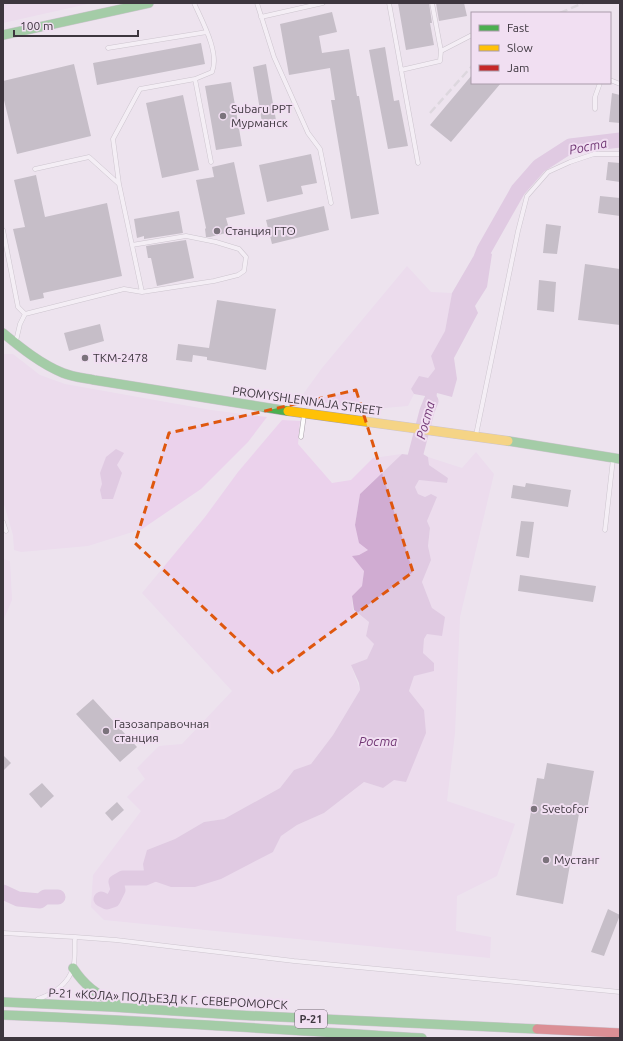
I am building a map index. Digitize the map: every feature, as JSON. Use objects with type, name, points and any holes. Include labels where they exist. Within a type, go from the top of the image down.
[{"type":"main road","points":[[3,35],[149,3]]},
{"type":"main road","name":"PROMYSHLENNAJA STREET","points":[[3,333],[36,357],[64,373],[94,380],[304,414],[476,436],[617,458]]},
{"type":"main road","points":[[73,968],[87,988],[102,998],[127,1007]]},
{"type":"main road","name":"Р-21 «КОЛА» ПОДЪЕЗД К Г. СЕВЕРОМОРСК","points":[[3,1002],[127,1007],[268,1017],[620,1033]]},
{"type":"main road","name":"Р-21 «КОЛА» ПОДЪЕЗД К Г. СЕВЕРОМОРСК","points":[[3,1015],[112,1019],[422,1038]]},
{"type":"lane","points":[[142,292],[119,184],[113,139],[140,89],[195,79],[212,72],[215,65],[214,54],[207,32],[194,3]]},
{"type":"lane","points":[[257,3],[274,58],[308,133],[320,149],[331,203]]},
{"type":"lane","points":[[261,17],[323,3]]},
{"type":"lane","points":[[389,3],[418,163]]},
{"type":"lane","points":[[401,70],[440,61],[441,51],[432,3]]},
{"type":"lane","points":[[108,48],[207,32]]},
{"type":"lane","points":[[441,51],[471,36]]},
{"type":"lane","points":[[195,79],[212,162]]},
{"type":"lane","points":[[595,109],[595,96],[600,84]]},
{"type":"lane","points":[[476,436],[518,231],[527,196],[548,172],[570,162],[594,154],[620,154]]},
{"type":"lane","points":[[36,169],[89,157],[119,184]]},
{"type":"lane","points":[[3,230],[18,307],[25,314]]},
{"type":"lane","points":[[15,343],[20,324],[25,314],[124,289],[142,292],[214,281],[238,275],[244,271],[246,257],[239,249],[216,242],[186,236],[132,245]]},
{"type":"lane","points":[[301,437],[304,414]]},
{"type":"lane","points":[[605,530],[617,458]]},
{"type":"lane","points":[[3,522],[6,531]]},
{"type":"lane","points":[[3,933],[75,936],[294,961],[620,992]]},
{"type":"lane","points":[[24,1003],[54,992],[67,980],[73,968],[75,936]]},
{"type":"highlighted area","points":[[356,390],[413,572],[274,674],[135,543],[169,433]]},
{"type":"shaded area","points":[[3,3],[92,3],[3,23]]},
{"type":"shaded area","points":[[407,266],[431,292],[452,293],[445,331],[431,356],[435,369],[428,378],[411,389],[414,394],[408,406],[373,409],[341,406],[301,397],[322,368]]},
{"type":"shaded area","points":[[3,354],[13,354],[40,375],[65,384],[211,410],[267,417],[248,442],[201,489],[142,529],[88,546],[21,552],[14,550],[13,535],[3,501]]},
{"type":"shaded area","points":[[282,420],[300,421],[298,444],[332,483],[351,480],[373,458],[402,454],[360,494],[355,525],[368,550],[359,555],[353,556],[364,570],[362,586],[352,596],[353,610],[369,622],[366,636],[374,644],[367,659],[351,665],[360,690],[333,735],[311,764],[294,770],[280,788],[224,819],[204,822],[175,839],[147,850],[273,852],[281,836],[297,825],[324,813],[364,782],[383,788],[424,710],[409,691],[414,676],[434,663],[423,653],[424,639],[427,634],[432,608],[422,582],[431,560],[428,546],[430,528],[427,521],[437,497],[425,497],[418,494],[415,487],[419,480],[447,483],[448,478],[429,465],[428,457],[462,468],[476,452],[494,474],[460,617],[455,733],[447,801],[515,824],[497,876],[457,896],[456,931],[491,937],[490,958],[104,920],[91,907],[93,875],[141,811],[127,797],[145,779],[137,768],[159,746],[182,744],[232,691],[142,593],[205,517],[238,472]]},
{"type":"shaded area","points":[[3,559],[10,561],[12,600],[3,621]]},
{"type":"water","name":"Роста","points":[[484,250],[492,254],[487,287],[475,306],[478,313],[454,358],[457,379],[452,397],[437,393],[435,405],[428,421],[423,420],[425,396],[414,394],[411,389],[419,376],[428,378],[435,369],[431,356],[445,331],[452,293],[473,257]]},
{"type":"water","points":[[116,449],[124,453],[117,465],[122,473],[113,499],[102,499],[100,490],[102,484],[100,473],[106,457]]},
{"type":"water","name":"Роста","points":[[402,454],[418,456],[423,454],[428,457],[429,465],[448,478],[447,483],[419,480],[415,487],[418,494],[425,497],[431,494],[437,497],[427,521],[430,528],[428,546],[431,560],[422,582],[432,608],[445,617],[442,636],[427,634],[424,639],[423,653],[434,663],[434,671],[414,676],[409,691],[424,710],[426,733],[406,782],[394,780],[383,788],[364,782],[324,813],[297,825],[281,836],[273,852],[221,879],[195,887],[171,887],[145,878],[143,864],[147,850],[175,839],[204,822],[224,819],[280,788],[294,770],[311,764],[333,735],[360,690],[359,683],[351,665],[367,659],[374,644],[366,636],[369,622],[354,610],[352,596],[362,586],[364,571],[352,556],[359,555],[368,550],[359,543],[355,525],[360,494]]},
{"type":"building","points":[[398,3],[429,3],[432,23],[430,23],[434,45],[406,50]]},
{"type":"building","points":[[436,3],[464,3],[467,16],[439,21]]},
{"type":"building","points":[[332,12],[337,32],[319,36],[322,53],[349,49],[357,96],[359,96],[379,214],[351,219],[331,100],[335,100],[330,68],[289,75],[280,24]]},
{"type":"building","points":[[201,43],[205,64],[97,85],[93,63]]},
{"type":"building","points":[[385,47],[394,101],[399,100],[408,146],[388,149],[369,50]]},
{"type":"building","points":[[74,64],[91,136],[17,154],[3,96],[3,81]]},
{"type":"building","points":[[266,64],[277,126],[263,129],[253,67]]},
{"type":"building","points":[[471,76],[471,84],[500,84],[451,142],[430,125]]},
{"type":"building","name":"Subaru РРТ Мурманск","points":[[231,82],[242,146],[216,150],[205,86]]},
{"type":"building","points":[[612,93],[620,95],[620,123],[609,122]]},
{"type":"building","points":[[183,95],[199,170],[162,178],[146,103]]},
{"type":"building","points":[[311,154],[317,183],[301,186],[303,194],[267,202],[259,165]]},
{"type":"building","points":[[234,162],[245,214],[226,218],[230,232],[206,237],[206,228],[196,180],[214,177],[212,167]]},
{"type":"building","points":[[608,162],[620,163],[620,182],[606,180]]},
{"type":"building","points":[[36,175],[45,217],[107,203],[122,276],[43,293],[44,298],[30,301],[13,229],[25,227],[14,180]]},
{"type":"building","points":[[600,196],[620,198],[620,216],[598,213]]},
{"type":"building","points":[[324,206],[329,230],[272,244],[266,220]]},
{"type":"building","points":[[179,211],[183,233],[144,239],[144,236],[137,238],[134,219]]},
{"type":"building","points":[[546,224],[561,226],[557,254],[543,253]]},
{"type":"building","points":[[186,240],[194,278],[157,286],[151,258],[148,258],[146,246]]},
{"type":"building","points":[[585,264],[620,269],[620,325],[578,320]]},
{"type":"building","points":[[539,280],[556,282],[554,312],[537,310]]},
{"type":"building","points":[[217,300],[276,309],[266,370],[207,360],[207,357],[193,355],[192,362],[176,360],[178,344],[209,348]]},
{"type":"building","points":[[100,324],[104,341],[69,351],[64,333]]},
{"type":"building","points":[[526,483],[571,490],[568,507],[511,498],[513,485],[525,487]]},
{"type":"building","points":[[521,521],[534,522],[529,558],[516,556]]},
{"type":"building","points":[[520,575],[596,586],[593,602],[518,591]]},
{"type":"building","name":"Газозаправочная станция","points":[[93,699],[137,747],[120,762],[76,714]]},
{"type":"building","points":[[3,755],[11,763],[3,771]]},
{"type":"building","name":"Мустанг","points":[[547,763],[594,771],[587,809],[580,808],[563,904],[516,895],[537,778],[544,779]]},
{"type":"building","points":[[42,783],[54,796],[41,808],[29,794]]},
{"type":"building","points":[[117,802],[124,810],[112,821],[105,813]]},
{"type":"building","points":[[608,909],[620,915],[604,956],[591,952]]},
{"type":"waterway","name":"Роста","points":[[477,268],[484,250],[518,190],[539,166],[570,146],[620,140]]},
{"type":"waterway","name":"Роста","points":[[410,476],[431,401]]},
{"type":"waterway","name":"Роста","points":[[101,899],[107,902],[113,900],[118,890],[116,882],[123,878],[145,878],[164,870]]},
{"type":"waterway","name":"Роста","points":[[3,892],[18,899],[40,901],[45,897],[58,897]]},
{"type":"railway","points":[[562,12],[583,3]]},
{"type":"railway","points":[[430,113],[471,67]]},
{"type":"traffic: fast","points":[[3,35],[149,3]]},
{"type":"traffic: fast","points":[[3,333],[39,360],[71,376],[288,411]]},
{"type":"traffic: fast","points":[[508,441],[620,459]]},
{"type":"traffic: fast","points":[[73,968],[82,980],[92,989],[103,997],[116,1003]]},
{"type":"traffic: fast","points":[[3,1002],[537,1029]]},
{"type":"traffic: fast","points":[[3,1015],[160,1022],[422,1038]]},
{"type":"traffic: slow","points":[[288,411],[508,441]]},
{"type":"traffic: jam","points":[[537,1029],[620,1033]]},
{"type":"place","name":"Subaru РРТ Мурманск","points":[[223,116]]},
{"type":"place","name":"Станция ГТО","points":[[217,231]]},
{"type":"place","name":"ТКМ-2478","points":[[85,358]]},
{"type":"place","name":"Газозаправочная станция","points":[[106,731]]},
{"type":"place","name":"Svetofor","points":[[534,809]]},
{"type":"place","name":"Мустанг","points":[[546,860]]}]
